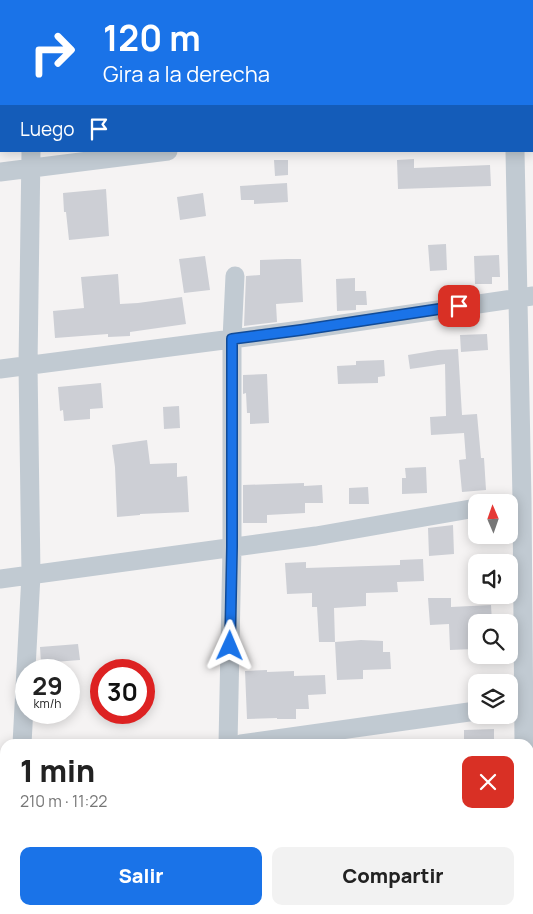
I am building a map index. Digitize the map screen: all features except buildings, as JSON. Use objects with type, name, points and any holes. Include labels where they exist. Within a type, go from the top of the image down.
[{"type":"street","points":[[0,172],[30,160],[153,152]]},
{"type":"street","points":[[515,152],[525,297],[521,500],[524,739]]},
{"type":"street","points":[[22,739],[31,575],[28,365],[30,160]]},
{"type":"street","points":[[228,739],[232,547],[232,339],[235,276]]},
{"type":"street","points":[[0,369],[301,330],[525,297]]},
{"type":"street","points":[[0,579],[316,536],[468,509]]},
{"type":"street","points":[[278,739],[468,713]]},
{"type":"route","points":[[230,646],[232,339],[459,306]]}]
